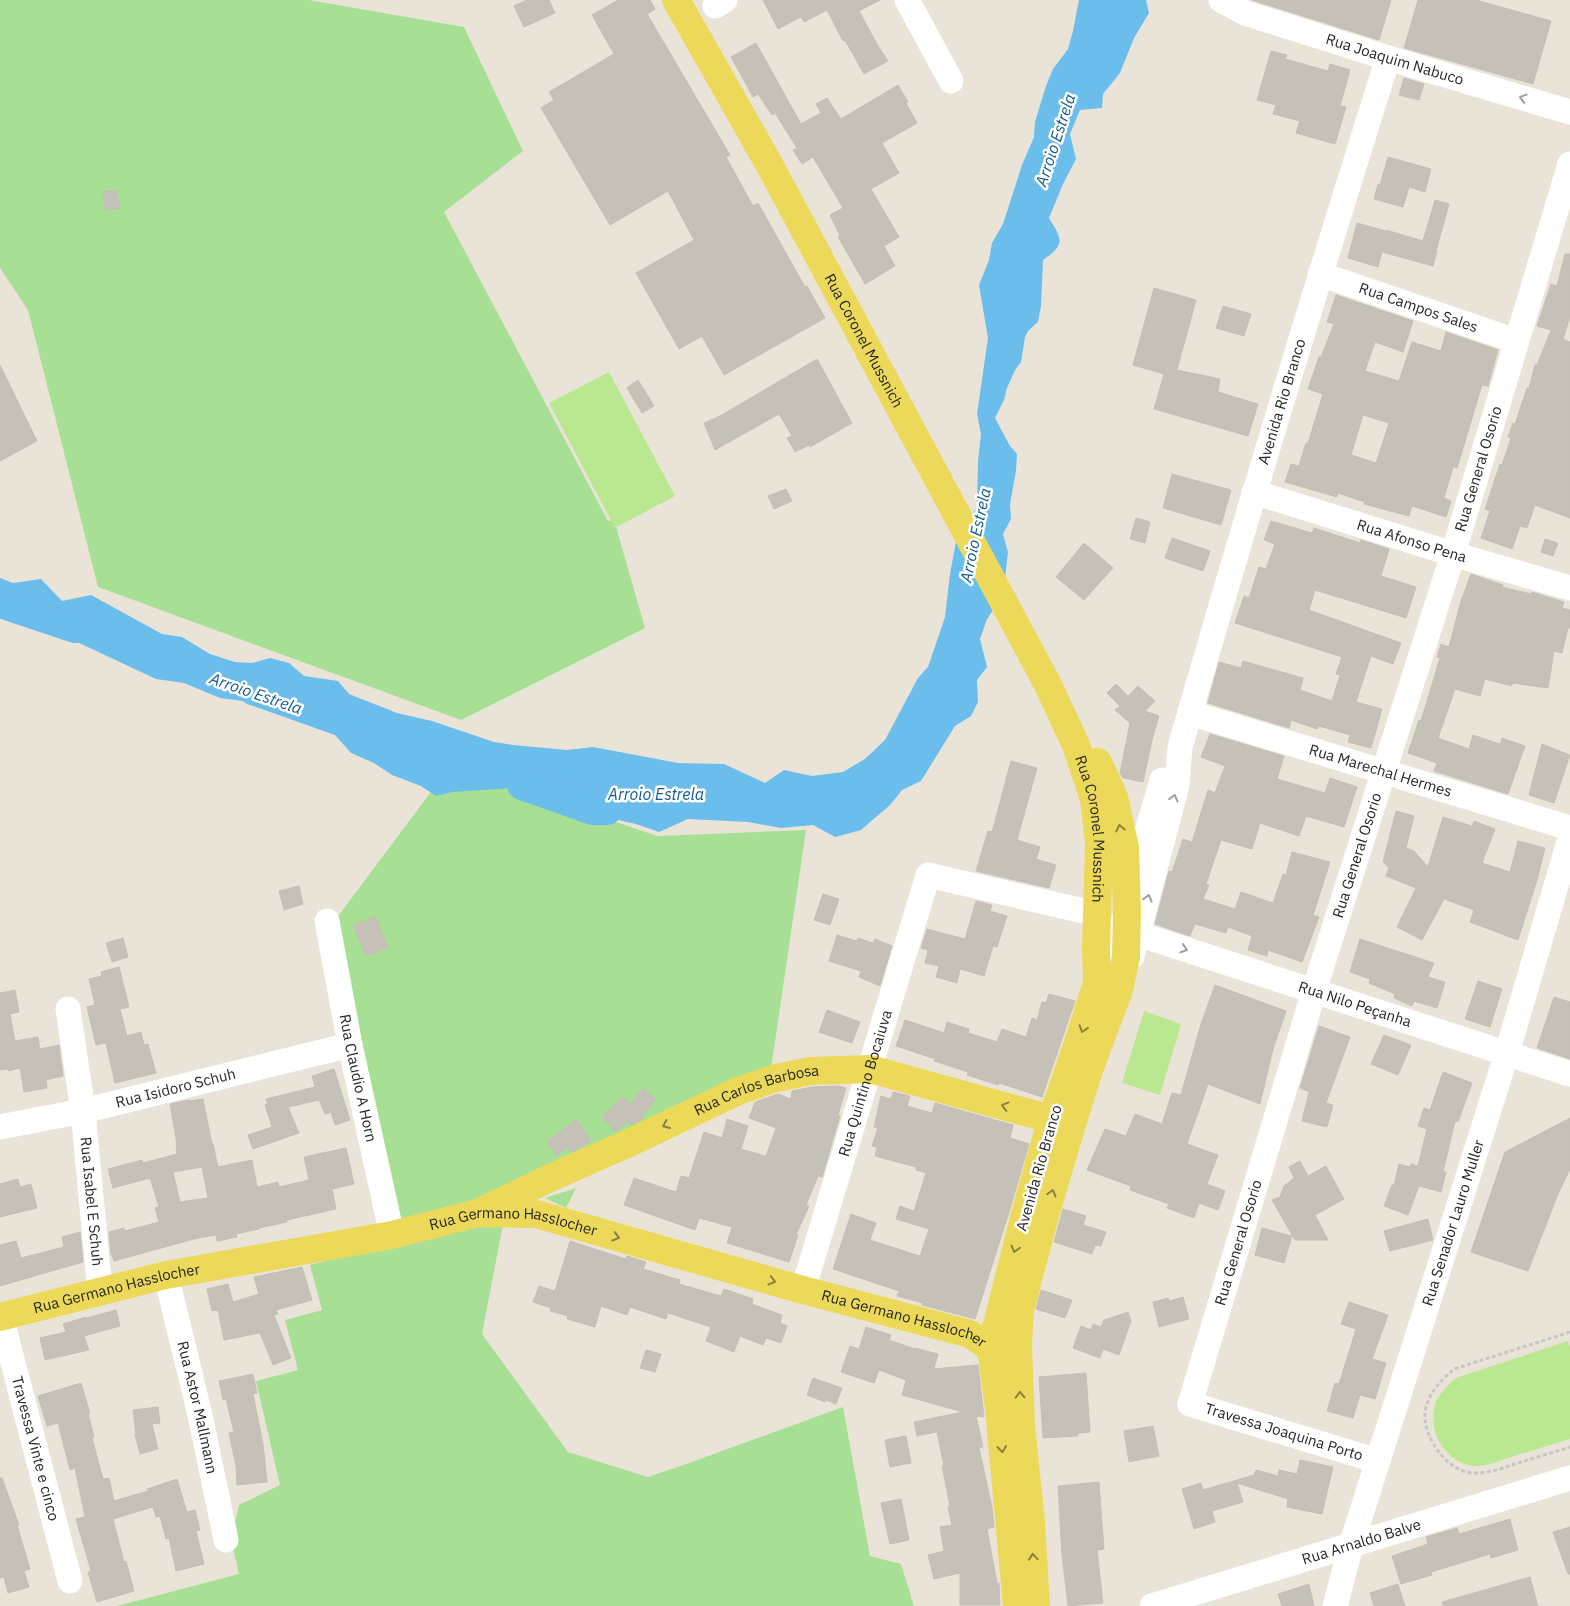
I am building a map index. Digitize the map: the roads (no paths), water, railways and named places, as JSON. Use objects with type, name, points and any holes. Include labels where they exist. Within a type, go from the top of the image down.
[{"type":"main road","name":"Rua Coronel Mussnich","points":[[676,0],[769,164],[1046,681],[1076,746],[1094,798],[1099,843],[1096,949],[1108,987]]},
{"type":"main road","name":"Rua Coronel Mussnich","points":[[1046,681],[1089,742],[1114,798],[1125,848],[1132,923],[1126,957],[1108,987]]},
{"type":"main road","name":"Avenida Rio Branco","points":[[1017,1606],[1000,1416],[991,1348],[1025,1214],[1062,1121],[1090,1067],[1108,987]]},
{"type":"main road","name":"Rua Carlos Barbosa","points":[[478,1213],[738,1091],[776,1078],[810,1071],[870,1069],[1062,1121]]},
{"type":"main road","name":"Avenida Rio Branco","points":[[1036,1606],[1021,1426],[1018,1343],[1020,1310],[1044,1219],[1062,1121]]},
{"type":"main road","points":[[536,1214],[536,1200],[539,1192],[550,1178]]},
{"type":"main road","name":"Rua Germano Hasslocher","points":[[0,1317],[166,1275],[392,1235],[478,1213],[536,1214],[803,1290],[970,1334],[991,1348],[1018,1343]]},
{"type":"street","points":[[907,0],[951,81]]},
{"type":"street","name":"Rua Joaquim Nabuco","points":[[1221,0],[1245,13],[1570,112]]},
{"type":"street","name":"Avenida Rio Branco","points":[[1132,923],[1139,858],[1161,781],[1180,747],[1254,492],[1388,58]]},
{"type":"street","name":"Rua General Osorio","points":[[1190,1404],[1314,991],[1453,554],[1570,164]]},
{"type":"street","name":"Rua Campos Sales","points":[[1320,274],[1516,340]]},
{"type":"street","name":"Rua Afonso Pena","points":[[1254,492],[1570,588]]},
{"type":"street","name":"Rua Marechal Hermes","points":[[1190,713],[1570,828]]},
{"type":"street","name":"Rua Senador Lauro Muller","points":[[1335,1606],[1351,1546],[1507,1053],[1570,838]]},
{"type":"street","name":"Rua Quintino Bocaiuva","points":[[803,1290],[928,875],[1097,914]]},
{"type":"street","name":"Rua Claudio A Horn","points":[[327,921],[350,1045],[392,1235]]},
{"type":"street","name":"Rua Nilo Peçanha","points":[[1132,923],[1314,991],[1570,1074]]},
{"type":"street","name":"Rua Isabel E Schuh","points":[[68,1009],[83,1111],[100,1292]]},
{"type":"street","name":"Rua Isidoro Schuh","points":[[0,1127],[83,1111],[350,1045]]},
{"type":"street","name":"Rua Astor Mallmann","points":[[166,1275],[200,1415],[226,1540]]},
{"type":"street","name":"Travessa Vinte e cinco","points":[[0,1317],[70,1581]]},
{"type":"street","name":"Travessa Joaquina Porto","points":[[1190,1404],[1378,1461]]},
{"type":"street","name":"Rua Arnaldo Balve","points":[[1152,1606],[1570,1478]]},
{"type":"water","name":"Arroio Estrela","points":[[1079,0],[1146,0],[1149,13],[1134,38],[1120,73],[1103,94],[1102,108],[1080,110],[1070,134],[1076,159],[1049,218],[1057,231],[1060,241],[1055,250],[1043,260],[1041,306],[1038,322],[1028,331],[1025,337],[1021,362],[1015,370],[995,418],[1010,446],[1017,454],[1016,471],[1010,504],[1011,519],[1003,534],[1008,552],[1004,587],[996,606],[987,619],[980,639],[987,667],[977,680],[978,702],[971,716],[955,726],[921,781],[902,790],[890,805],[861,830],[835,837],[813,825],[781,828],[748,822],[688,819],[659,832],[636,824],[592,814],[566,800],[514,788],[452,792],[436,796],[421,786],[392,775],[374,763],[351,753],[320,718],[301,703],[280,706],[220,698],[184,683],[156,679],[60,634],[41,617],[21,606],[0,609],[0,578],[13,583],[41,579],[62,601],[91,595],[162,634],[182,637],[210,654],[235,662],[252,663],[270,658],[289,663],[304,676],[338,681],[349,694],[397,713],[432,721],[494,742],[567,750],[593,747],[678,763],[724,764],[765,783],[784,770],[812,776],[843,772],[865,759],[885,740],[918,678],[928,667],[945,617],[958,531],[977,508],[978,461],[981,434],[977,414],[988,338],[979,285],[989,260],[992,243],[1003,224],[1022,165],[1034,137],[1035,122],[1046,86],[1053,69],[1068,49]]},
{"type":"waterway","name":"Arroio Estrela","points":[[0,603],[75,628]]},
{"type":"waterway","name":"Arroio Estrela","points":[[253,690],[349,724]]},
{"type":"waterway","name":"Arroio Estrela","points":[[522,785],[593,810],[607,810]]}]
